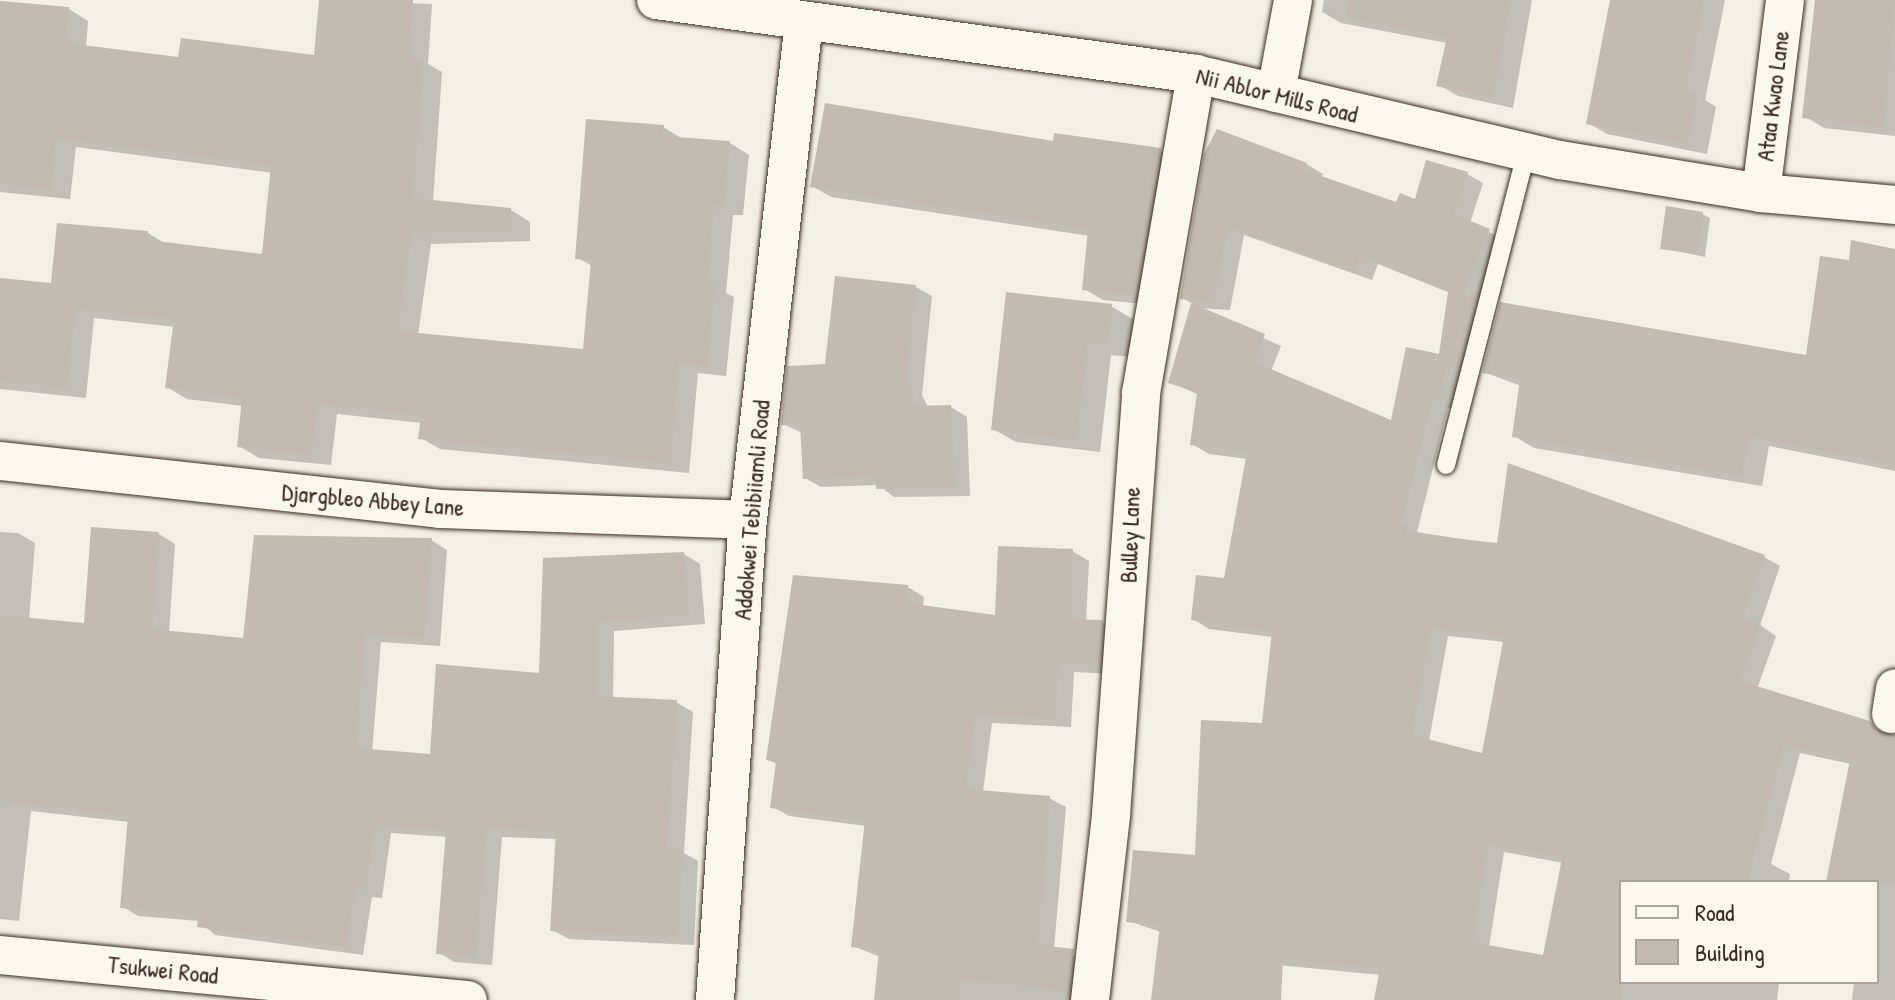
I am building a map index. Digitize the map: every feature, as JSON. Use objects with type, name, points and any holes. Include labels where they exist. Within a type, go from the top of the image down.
[{"type":"street","name":"Nii Ablor Mills Road","points":[[656,0],[1196,74],[1526,153],[1761,193],[1895,205]]},
{"type":"street","points":[[1276,93],[1293,0]]},
{"type":"street","name":"Ataa Kwao Lane","points":[[1761,193],[1785,0]]},
{"type":"street","name":"Addokwei Tebibiiamli Road","points":[[715,1000],[748,520],[804,21]]},
{"type":"street","name":"Bulley Lane","points":[[1090,1000],[1111,815],[1141,393],[1196,74]]},
{"type":"street","name":"Djargbleo Abbey Lane","points":[[0,461],[439,509],[748,520]]},
{"type":"street","name":"Tsukwei Road","points":[[0,955],[468,1000]]},
{"type":"lane","points":[[1446,465],[1526,153]]},
{"type":"building","points":[[319,0],[413,0],[409,58],[423,59],[413,198],[511,208],[511,230],[411,234],[398,331],[583,349],[591,260],[575,259],[586,119],[664,125],[663,136],[730,141],[724,205],[714,205],[707,284],[715,284],[707,366],[679,363],[670,463],[418,439],[421,415],[318,404],[312,455],[237,447],[242,398],[165,388],[174,319],[75,309],[67,388],[0,381],[0,278],[51,283],[57,223],[148,231],[148,240],[262,254],[271,165],[56,138],[51,189],[0,184],[0,1],[69,7],[66,43],[178,57],[181,38],[314,55]]},
{"type":"building","points":[[1348,0],[1511,0],[1493,98],[1436,86],[1447,37],[1347,18]]},
{"type":"building","points":[[1610,0],[1704,0],[1685,92],[1698,94],[1687,144],[1586,124]]},
{"type":"building","points":[[1815,0],[1895,0],[1884,127],[1802,118]]},
{"type":"building","points":[[825,103],[1053,141],[1054,133],[1161,148],[1136,295],[1082,290],[1088,229],[810,187]]},
{"type":"building","points":[[1217,129],[1307,163],[1304,170],[1396,202],[1400,193],[1415,199],[1426,160],[1468,172],[1454,214],[1490,229],[1463,295],[1477,297],[1458,369],[1446,366],[1439,401],[1432,400],[1401,523],[1408,525],[1406,533],[1497,543],[1508,463],[1765,555],[1742,618],[1761,624],[1740,681],[1870,721],[1878,732],[1895,735],[1895,882],[1826,880],[1850,760],[1784,745],[1748,880],[1619,880],[1621,1000],[1374,1000],[1380,968],[1283,959],[1281,1000],[1151,1000],[1160,925],[1126,922],[1133,850],[1195,855],[1201,720],[1262,723],[1272,631],[1191,620],[1196,575],[1224,578],[1247,452],[1190,445],[1197,392],[1168,383],[1191,303],[1265,334],[1254,362],[1391,420],[1406,347],[1439,354],[1448,292],[1453,293],[1361,256],[1355,272],[1228,227],[1214,302],[1180,299],[1204,154]],"holes":[[[1431,628],[1504,636],[1482,753],[1412,735]],[[1488,844],[1562,858],[1543,955],[1472,942]]]},
{"type":"building","points":[[1666,206],[1703,212],[1697,254],[1660,249]]},
{"type":"building","points":[[1851,240],[1895,249],[1895,465],[1749,436],[1742,476],[1512,437],[1520,379],[1482,373],[1500,302],[1806,355],[1820,256],[1849,260]]},
{"type":"building","points":[[835,276],[916,285],[906,388],[912,387],[913,406],[951,405],[954,487],[876,489],[876,476],[803,479],[800,424],[781,425],[787,366],[825,364]]},
{"type":"building","points":[[1006,292],[1112,304],[1107,345],[1088,343],[1077,440],[991,430]]},
{"type":"building","points":[[91,527],[159,532],[152,629],[243,638],[254,535],[432,538],[424,638],[365,634],[356,748],[430,754],[436,664],[539,673],[543,558],[684,552],[689,615],[598,622],[597,696],[677,700],[667,849],[682,849],[678,937],[550,931],[556,831],[486,828],[476,957],[436,954],[446,830],[375,825],[366,890],[355,889],[347,947],[197,927],[198,915],[120,908],[128,816],[0,801],[0,615],[84,623]]},
{"type":"building","points":[[998,546],[1073,549],[1070,619],[1103,620],[1100,665],[1058,663],[1055,719],[975,714],[966,789],[1050,796],[1038,945],[1074,949],[1069,991],[961,979],[959,1000],[874,1000],[879,950],[851,947],[865,820],[770,808],[776,762],[766,760],[793,575],[908,585],[907,603],[995,615]]}]
